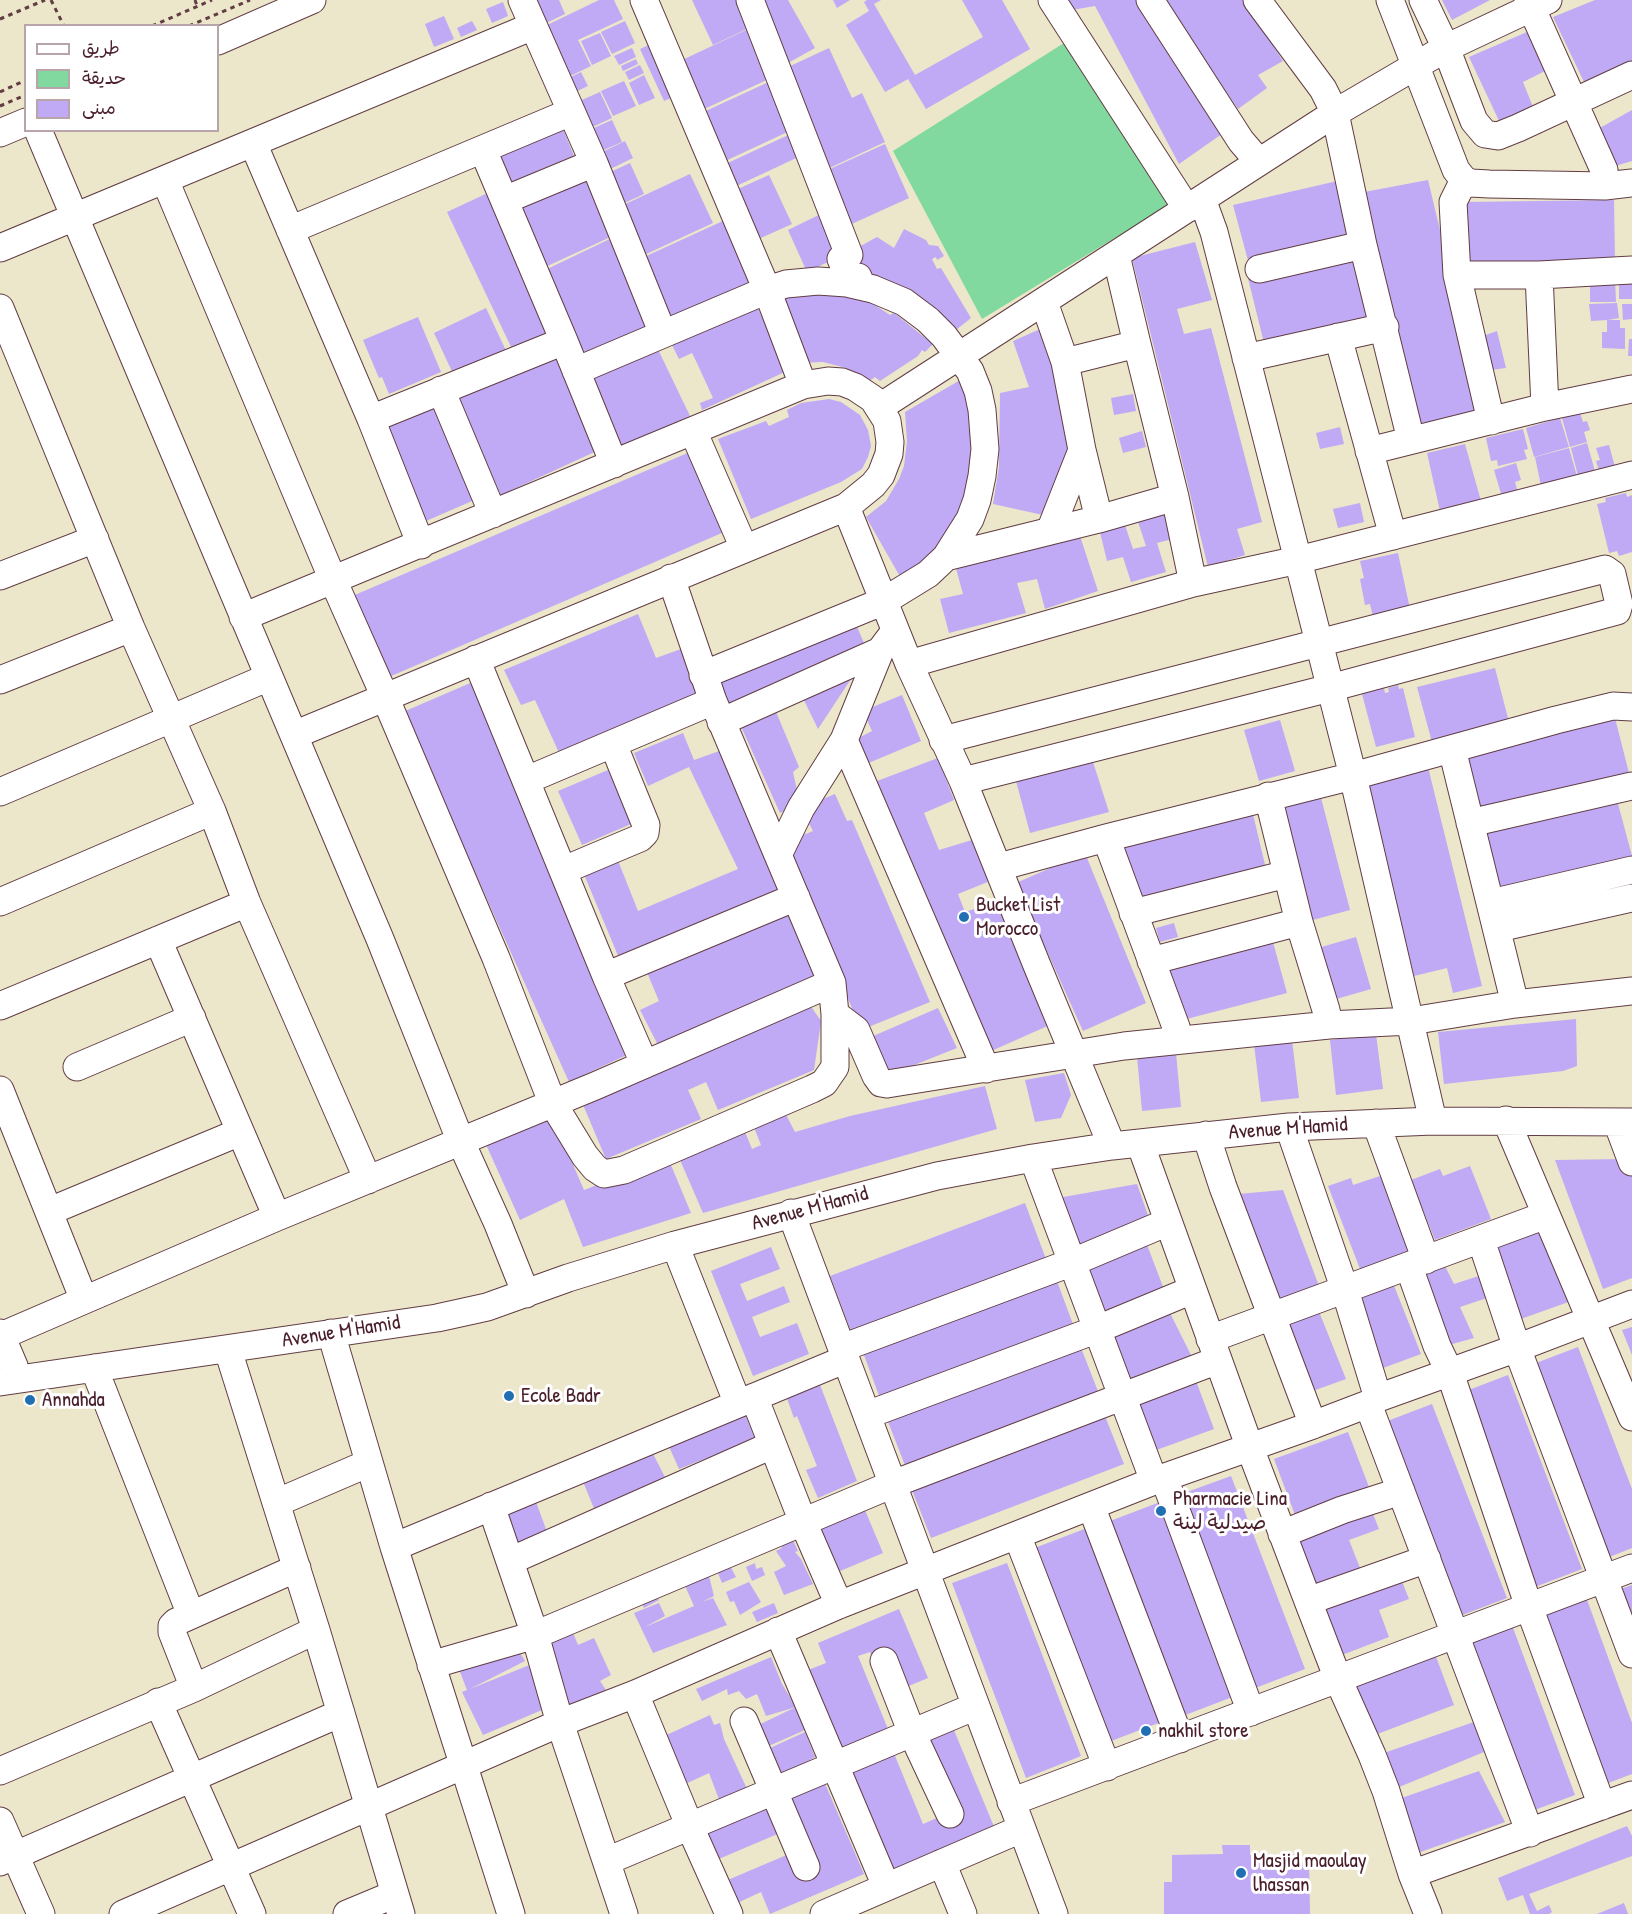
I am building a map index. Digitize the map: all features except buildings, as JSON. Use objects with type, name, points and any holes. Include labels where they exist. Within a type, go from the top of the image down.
[{"type":"street","points":[[219,41],[312,0]]},
{"type":"street","points":[[522,0],[594,163],[663,334]]},
{"type":"street","points":[[644,0],[767,290],[803,385]]},
{"type":"street","points":[[750,0],[849,255],[841,259],[850,280],[858,277],[862,287]]},
{"type":"street","points":[[1052,0],[1214,232],[1353,776],[1433,1121]]},
{"type":"street","points":[[1150,0],[1241,141],[1259,162]]},
{"type":"street","points":[[1257,0],[1323,89],[1335,113],[1363,245],[1412,440]]},
{"type":"street","points":[[1390,0],[1456,170],[1464,180],[1471,183],[1489,184],[1605,186],[1632,183]]},
{"type":"street","points":[[1423,0],[1446,48],[1474,121],[1485,134],[1498,136],[1632,75]]},
{"type":"street","points":[[880,408],[1335,113],[1416,64],[1536,2],[1572,102],[1604,170],[1605,186]]},
{"type":"street","points":[[0,248],[532,26]]},
{"type":"street","points":[[290,230],[571,112]]},
{"type":"street","points":[[0,133],[24,123]]},
{"type":"street","points":[[39,132],[380,939],[461,1142],[526,1294]]},
{"type":"street","points":[[253,142],[422,545]]},
{"type":"street","points":[[483,150],[614,464]]},
{"type":"street","points":[[506,201],[594,163]]},
{"type":"street","points":[[165,180],[333,580],[496,958],[552,1102],[595,1168],[604,1174],[624,1170],[824,1083],[835,1067],[835,1014],[832,983],[717,711],[671,578]]},
{"type":"street","points":[[1464,180],[1453,202],[1457,276],[1491,421]]},
{"type":"street","points":[[1259,269],[1363,245]]},
{"type":"street","points":[[1116,255],[1175,497],[1193,583]]},
{"type":"street","points":[[1457,276],[1539,276],[1632,270]]},
{"type":"street","points":[[1539,276],[1545,407]]},
{"type":"street","points":[[576,371],[767,290],[818,281],[846,283],[890,295],[916,310],[944,336],[970,370],[982,410],[985,449],[977,500],[962,534],[946,557],[928,574],[884,601],[703,675]]},
{"type":"street","points":[[1044,302],[1065,362],[1082,450],[1099,519]]},
{"type":"street","points":[[0,308],[131,628],[212,811],[247,903],[368,1180]]},
{"type":"street","points":[[1246,358],[1385,327]]},
{"type":"street","points":[[1338,337],[1393,536]]},
{"type":"street","points":[[371,419],[564,341]]},
{"type":"street","points":[[1065,362],[1137,344]]},
{"type":"street","points":[[243,617],[422,545],[803,385],[828,381],[842,382],[867,394],[880,408],[887,421],[889,454],[886,465],[873,484],[846,507],[294,735]]},
{"type":"street","points":[[1369,451],[1545,407],[1632,389]]},
{"type":"street","points":[[441,390],[494,514]]},
{"type":"street","points":[[693,431],[744,548]]},
{"type":"street","points":[[1050,531],[1082,450]]},
{"type":"street","points":[[909,664],[1193,583],[1298,560],[1632,475]]},
{"type":"street","points":[[946,557],[1099,519],[1175,497]]},
{"type":"street","points":[[778,855],[801,808],[844,740],[888,641],[884,601],[846,507]]},
{"type":"street","points":[[1,573],[95,538]]},
{"type":"street","points":[[943,740],[1605,569],[1612,574],[1619,604],[1617,611],[1330,688],[963,782]]},
{"type":"street","points":[[0,680],[131,628]]},
{"type":"street","points":[[888,641],[909,664],[963,782],[1112,1146]]},
{"type":"street","points":[[527,780],[613,744],[717,711],[888,641]]},
{"type":"street","points":[[476,659],[644,1063]]},
{"type":"street","points":[[0,792],[269,677]]},
{"type":"street","points":[[999,867],[1353,776],[1556,720],[1613,706],[1632,707]]},
{"type":"street","points":[[844,740],[986,1069]]},
{"type":"street","points":[[564,870],[640,838],[645,833],[646,825],[613,744]]},
{"type":"street","points":[[1452,748],[1515,1004]]},
{"type":"street","points":[[1470,823],[1631,791]]},
{"type":"street","points":[[1268,796],[1299,922],[1329,1025]]},
{"type":"street","points":[[0,902],[212,811]]},
{"type":"street","points":[[1106,838],[1179,1040]]},
{"type":"street","points":[[1495,916],[1632,870]]},
{"type":"street","points":[[1133,914],[1287,874]]},
{"type":"street","points":[[606,976],[796,897]]},
{"type":"street","points":[[1495,916],[1632,898]]},
{"type":"street","points":[[0,1006],[247,903]]},
{"type":"street","points":[[1151,961],[1299,922]]},
{"type":"street","points":[[158,940],[277,1217]]},
{"type":"street","points":[[8,1381],[14,1366],[1,1335],[277,1217],[595,1086],[832,983]]},
{"type":"street","points":[[835,1014],[856,1030],[876,1076],[881,1083],[887,1084],[1099,1049],[1329,1025],[1411,1021],[1515,1004],[1632,991]]},
{"type":"street","points":[[77,1068],[192,1018]]},
{"type":"street","points":[[0,1090],[84,1300]]},
{"type":"street","points":[[1506,1120],[1632,1418]]},
{"type":"street","name":"Avenue M'Hamid","points":[[8,1381],[228,1350],[487,1307],[675,1245],[937,1176],[1033,1158],[1112,1146],[1289,1126],[1506,1120],[1624,1122]]},
{"type":"street","points":[[1624,1122],[1632,1162]]},
{"type":"street","points":[[1376,1123],[1417,1263],[1437,1346],[1450,1373],[1529,1607],[1602,1806]]},
{"type":"street","points":[[1289,1126],[1345,1290],[1373,1401],[1401,1491],[1530,1833]]},
{"type":"street","points":[[50,1211],[240,1132]]},
{"type":"street","points":[[1206,1135],[1223,1187],[1313,1425]]},
{"type":"street","points":[[1140,1143],[1282,1534],[1338,1679],[1372,1755],[1412,1874],[1428,1914]]},
{"type":"street","points":[[1033,1158],[1124,1397],[1251,1712]]},
{"type":"street","points":[[791,1214],[1053,1914]]},
{"type":"street","points":[[431,1665],[536,1635],[893,1484],[1124,1397],[1272,1318],[1546,1215]]},
{"type":"street","points":[[394,1547],[746,1400],[844,1353],[1168,1222]]},
{"type":"street","points":[[1481,1240],[1518,1348],[1632,1654]]},
{"type":"street","points":[[675,1245],[746,1400],[772,1444],[838,1605]]},
{"type":"street","points":[[867,1415],[1098,1329],[1192,1290]]},
{"type":"street","points":[[123,1914],[560,1723],[635,1694],[838,1605],[1159,1480],[1313,1425],[1632,1304]]},
{"type":"street","points":[[331,1333],[394,1547],[511,1914]]},
{"type":"street","points":[[228,1350],[297,1568],[398,1904],[347,1914]]},
{"type":"street","points":[[94,1368],[191,1615]]},
{"type":"street","points":[[510,1561],[772,1444]]},
{"type":"street","points":[[276,1503],[369,1463]]},
{"type":"street","points":[[1282,1534],[1342,1510],[1401,1491]]},
{"type":"street","points":[[491,1506],[536,1635],[560,1723],[624,1914]]},
{"type":"street","points":[[1091,1506],[1180,1739]]},
{"type":"street","points":[[1017,1535],[1107,1767]]},
{"type":"street","points":[[1308,1601],[1427,1560]]},
{"type":"street","points":[[194,1688],[172,1632],[172,1626],[191,1615],[297,1568]]},
{"type":"street","points":[[1011,1802],[1632,1568]]},
{"type":"street","points":[[0,1771],[194,1688],[316,1630]]},
{"type":"street","points":[[778,1631],[886,1886]]},
{"type":"street","points":[[884,1661],[912,1733],[950,1814]]},
{"type":"street","points":[[635,1694],[729,1914]]},
{"type":"street","points":[[158,1702],[252,1914]]},
{"type":"street","points":[[607,1861],[836,1767],[976,1706]]},
{"type":"street","points":[[8,1859],[341,1713]]},
{"type":"street","points":[[744,1721],[806,1867]]},
{"type":"street","points":[[1412,1874],[1632,1795]]},
{"type":"street","points":[[0,1821],[8,1859],[41,1914]]},
{"type":"street","points":[[824,1914],[1022,1829]]},
{"type":"street","points":[[942,1863],[963,1914]]},
{"type":"path","points":[[0,19],[45,0]]},
{"type":"path","points":[[51,0],[63,24]]},
{"type":"path","points":[[195,0],[197,6]]},
{"type":"path","points":[[156,24],[212,0]]},
{"type":"path","points":[[194,24],[250,0]]},
{"type":"path","points":[[0,92],[24,81]]},
{"type":"path","points":[[0,106],[24,96]]},
{"type":"green space","points":[[1064,43],[1172,203],[982,319],[893,151]]},
{"type":"place","name":"Bucket List Morocco","points":[[964,917]]},
{"type":"place","name":"Ecole Badr","points":[[509,1396]]},
{"type":"place","name":"Annahda","points":[[30,1400]]},
{"type":"place","name":"Pharmacie Lina صيدلية لينة","points":[[1161,1511]]},
{"type":"place","name":"nakhil store","points":[[1146,1731]]},
{"type":"place","name":"Masjid maoulay lhassan","points":[[1241,1873]]}]
